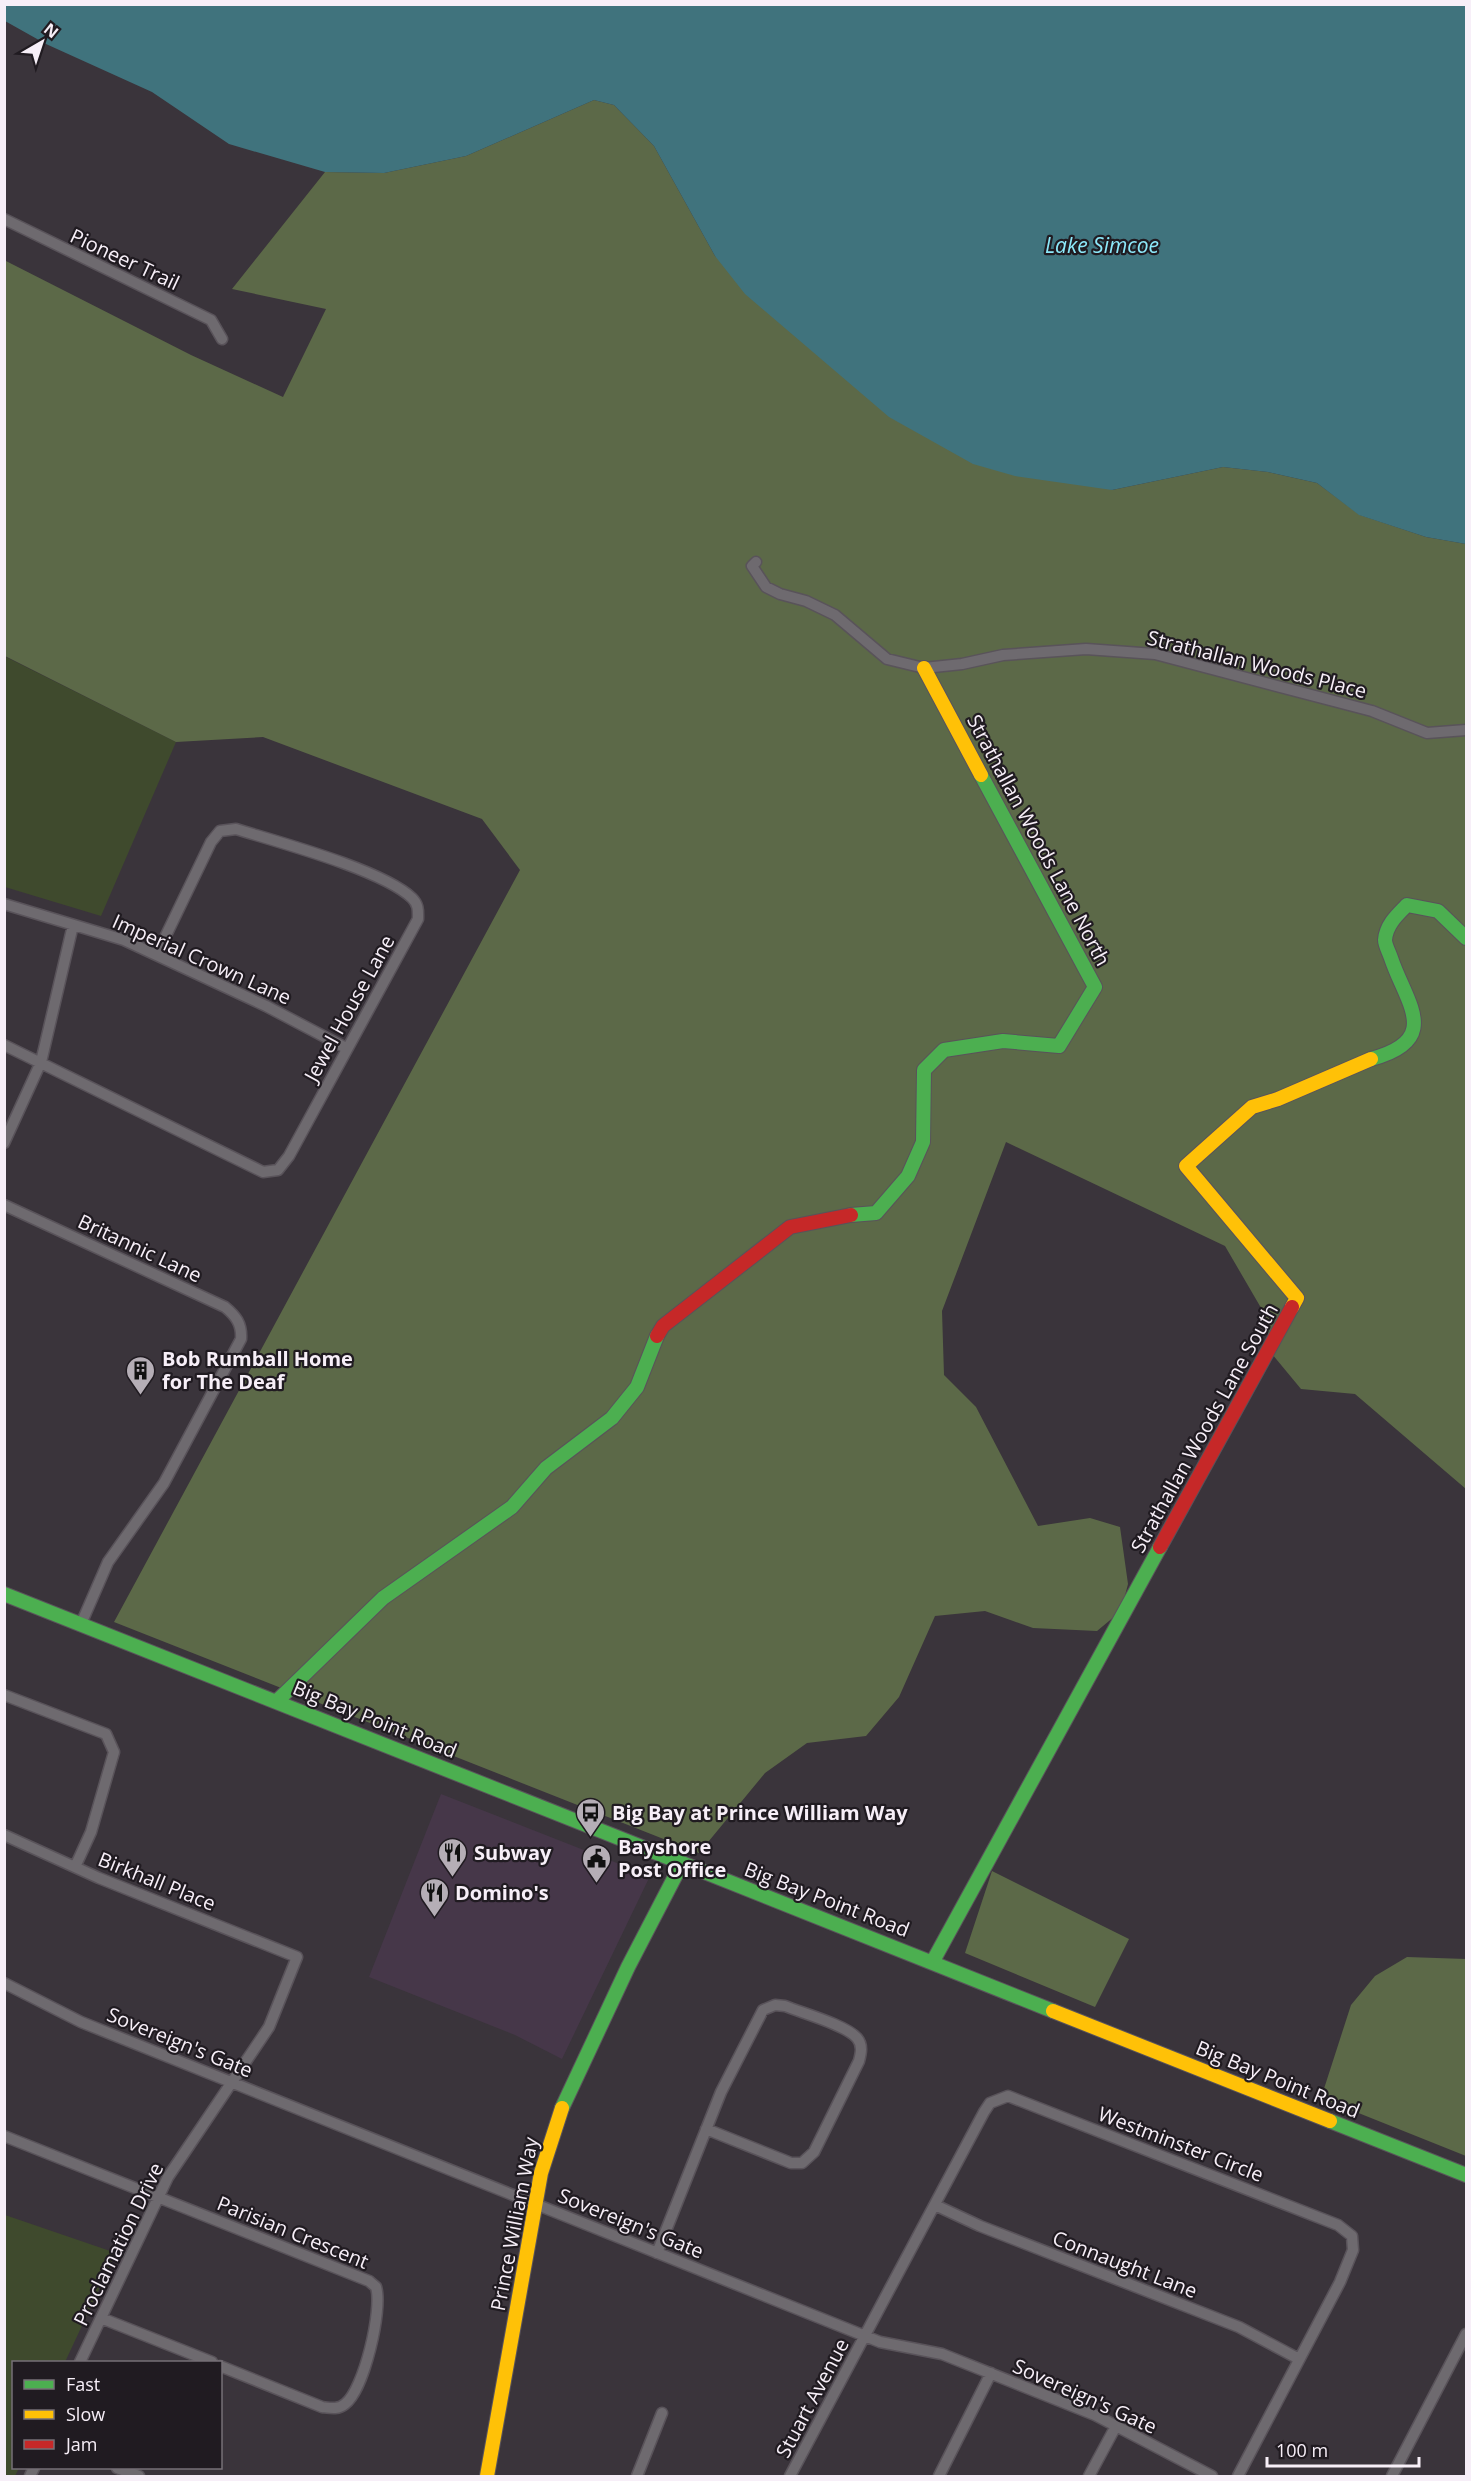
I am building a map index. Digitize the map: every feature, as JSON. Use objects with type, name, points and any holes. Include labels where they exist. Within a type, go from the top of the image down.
[{"type":"street","name":"Pioneer Trail","points":[[4,219],[211,320],[222,339]]},
{"type":"street","name":"Strathallan Woods Place","points":[[756,562],[752,566],[766,587],[780,594],[806,601],[835,615],[887,659],[924,668],[962,664],[1003,655],[1086,649],[1155,654],[1372,711],[1426,733],[1467,730]]},
{"type":"street","name":"Strathallan Woods Lane North","points":[[277,1701],[383,1598],[512,1507],[546,1468],[612,1418],[638,1387],[651,1348],[663,1326],[790,1227],[838,1216],[876,1213],[908,1176],[923,1142],[924,1070],[944,1050],[1003,1041],[1059,1046],[1095,987],[924,668]]},
{"type":"street","name":"Jewel House Lane","points":[[4,1045],[263,1172],[278,1170],[289,1156],[418,920],[418,907],[412,898],[366,873],[236,829],[220,831],[212,842],[158,954]]},
{"type":"street","name":"Imperial Crown Lane","points":[[4,904],[124,939],[266,1006],[346,1048]]},
{"type":"street","name":"Strathallan Woods Lane South","points":[[933,1961],[1297,1298],[1186,1166],[1252,1107],[1278,1099],[1359,1062],[1386,1055],[1411,1037],[1416,1024],[1415,1014],[1397,977],[1384,941],[1390,922],[1407,905],[1438,911],[1467,938]]},
{"type":"street","points":[[4,1143],[41,1062],[73,925]]},
{"type":"street","name":"Britannic Lane","points":[[4,1205],[225,1307],[239,1322],[241,1339],[164,1484],[108,1562],[81,1624]]},
{"type":"street","name":"Big Bay Point Road","points":[[4,1594],[1467,2175]]},
{"type":"street","points":[[4,1695],[106,1734],[114,1752],[91,1832],[75,1867]]},
{"type":"street","name":"Birkhall Place","points":[[4,1835],[75,1867],[297,1957]]},
{"type":"street","name":"Prince William Way","points":[[487,2476],[535,2204],[549,2141],[564,2100],[627,1967],[682,1863]]},
{"type":"street","name":"Proclamation Drive","points":[[80,2361],[157,2197],[269,2026],[297,1957]]},
{"type":"street","name":"Sovereign's Gate","points":[[4,1983],[81,2022],[866,2336],[899,2347],[939,2353],[992,2373],[1116,2426],[1212,2476]]},
{"type":"street","points":[[657,2253],[706,2129],[755,2021],[770,2005],[785,2006],[848,2031],[858,2040],[861,2047],[858,2061],[814,2152],[806,2161],[791,2163],[706,2129]]},
{"type":"street","name":"Westminster Circle","points":[[866,2336],[990,2103],[1008,2096],[1338,2225],[1352,2236],[1353,2250],[1238,2476]]},
{"type":"street","points":[[4,2136],[157,2197]]},
{"type":"street","name":"Parisian Crescent","points":[[157,2197],[369,2281],[376,2287],[378,2303],[368,2355],[351,2398],[344,2406],[334,2409],[322,2407],[222,2367]]},
{"type":"street","name":"Connaught Lane","points":[[935,2205],[980,2226],[1239,2327],[1299,2359]]},
{"type":"street","points":[[101,2318],[209,2361]]},
{"type":"street","points":[[1392,2476],[1467,2334]]},
{"type":"street","name":"Stuart Avenue","points":[[790,2476],[866,2336]]},
{"type":"street","points":[[939,2476],[992,2373]]},
{"type":"street","points":[[637,2476],[662,2413]]},
{"type":"street","points":[[1089,2476],[1116,2426]]},
{"type":"street","points":[[120,2469],[139,2476]]},
{"type":"shaded area","points":[[441,1794],[650,1876],[562,2059],[515,2035],[369,1977]]},
{"type":"green space","points":[[594,100],[614,105],[654,146],[715,256],[1112,490],[1223,467],[1268,472],[1317,483],[1360,515],[1426,537],[1466,544],[1466,1489],[1355,1394],[1301,1389],[1272,1354],[1264,1313],[1225,1246],[1006,1142],[942,1311],[944,1375],[976,1407],[1038,1526],[1090,1518],[1120,1527],[1128,1584],[1121,1611],[1097,1631],[1033,1628],[985,1611],[935,1616],[899,1697],[866,1736],[807,1743],[765,1773],[699,1853],[114,1622],[520,870],[482,819],[263,737],[176,742],[5,656],[4,260],[191,355],[283,397],[326,309],[232,289],[325,172],[384,173],[466,156]]},
{"type":"green space","points":[[4,656],[176,742],[101,916],[5,887]]},
{"type":"green space","points":[[992,1871],[1129,1939],[1095,2007],[965,1953]]},
{"type":"green space","points":[[1407,1957],[1466,1959],[1466,2156],[1321,2098],[1351,2005],[1375,1976]]},
{"type":"green space","points":[[5,2215],[116,2253],[65,2361],[12,2361],[12,2469],[18,2469],[15,2476],[4,2476]]},
{"type":"water","name":"Lake Simcoe","points":[[5,4],[1466,5],[1466,544],[1426,537],[1359,515],[1317,483],[1268,472],[1223,467],[1112,490],[1015,476],[973,464],[889,417],[745,294],[715,256],[654,146],[614,105],[594,100],[466,156],[384,173],[325,172],[229,144],[152,92],[46,44],[5,21]]},
{"type":"traffic: fast","points":[[851,1215],[876,1213],[908,1176],[923,1142],[924,1070],[944,1050],[1003,1041],[1059,1046],[1095,987],[981,775]]},
{"type":"traffic: fast","points":[[1371,1059],[1393,1051],[1407,1042],[1413,1031],[1414,1018],[1410,1005],[1385,942],[1387,930],[1393,921],[1407,905],[1438,911],[1466,938]]},
{"type":"traffic: fast","points":[[277,1701],[383,1598],[512,1507],[546,1468],[612,1418],[637,1387],[657,1336]]},
{"type":"traffic: fast","points":[[933,1961],[1160,1547]]},
{"type":"traffic: fast","points":[[4,1594],[682,1863]]},
{"type":"traffic: fast","points":[[562,2108],[628,1967],[682,1863],[1053,2011]]},
{"type":"traffic: fast","points":[[1330,2121],[1466,2175]]},
{"type":"traffic: slow","points":[[924,668],[981,775]]},
{"type":"traffic: slow","points":[[1292,1307],[1297,1298],[1186,1166],[1252,1107],[1278,1099],[1371,1059]]},
{"type":"traffic: slow","points":[[1053,2011],[1330,2121]]},
{"type":"traffic: slow","points":[[487,2476],[541,2173],[562,2108]]},
{"type":"traffic: jam","points":[[657,1336],[663,1326],[790,1227],[851,1215]]},
{"type":"traffic: jam","points":[[1160,1547],[1292,1307]]},
{"type":"place","name":"Bob Rumball Home for The Deaf","points":[[141,1396]]},
{"type":"place","name":"Big Bay at Prince William Way","points":[[591,1838]]},
{"type":"place","name":"Subway","points":[[453,1878]]},
{"type":"place","name":"Bayshore Post Office","points":[[597,1884]]},
{"type":"place","name":"Domino's","points":[[434,1918]]}]
